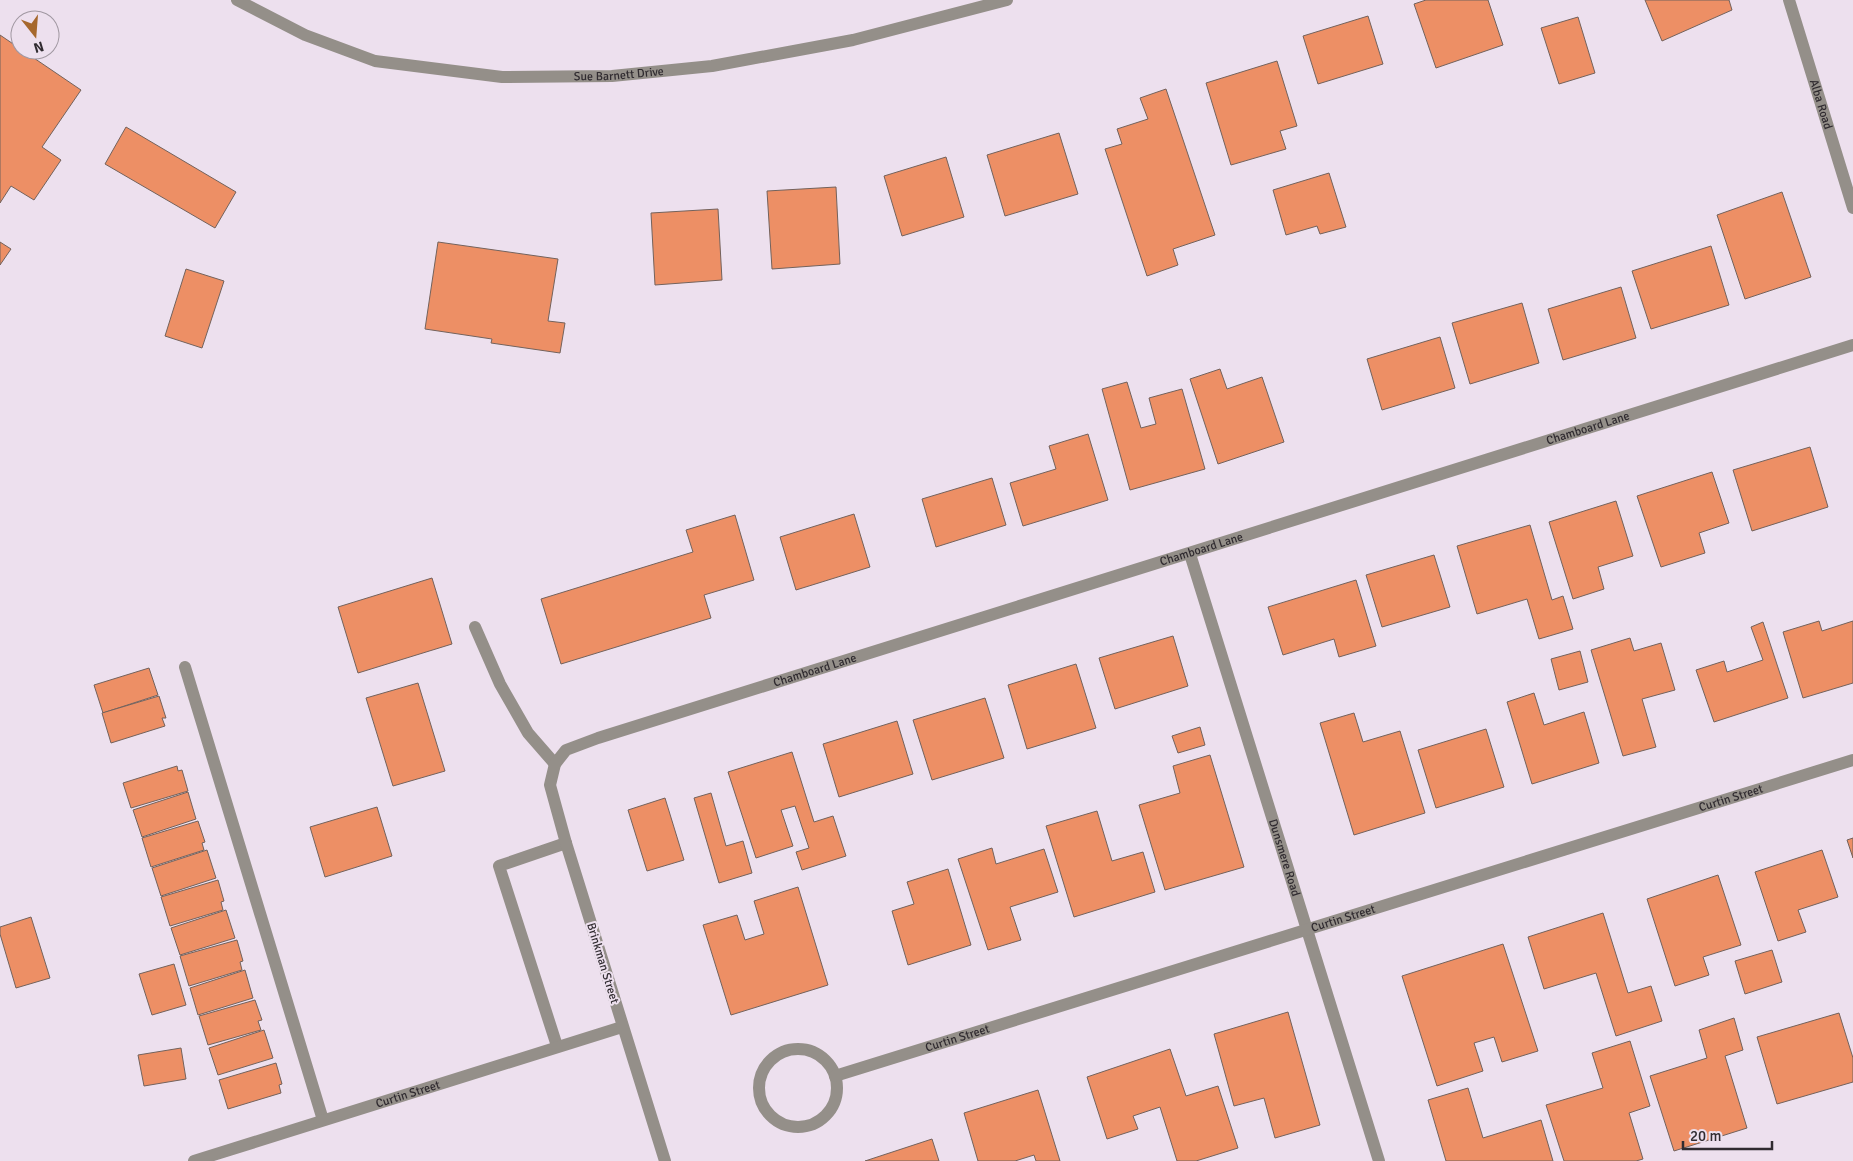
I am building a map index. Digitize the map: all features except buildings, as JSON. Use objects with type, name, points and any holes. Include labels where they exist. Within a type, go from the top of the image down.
[{"type":"street","name":"Sue Barnett Drive","points":[[237,0],[305,35],[375,61],[502,76],[612,76],[712,66],[853,40],[1007,0]]},
{"type":"street","name":"Alba Road","points":[[1788,0],[1853,208]]},
{"type":"street","name":"Chamboard Lane","points":[[555,764],[566,750],[598,738],[1853,346]]},
{"type":"street","name":"Dunsmere Road","points":[[1190,554],[1379,1161]]},
{"type":"street","points":[[475,627],[500,684],[528,733],[555,764]]},
{"type":"street","points":[[184,668],[323,1120]]},
{"type":"street","name":"Curtin Street","points":[[835,1076],[1853,760]]},
{"type":"street","name":"Brinkman Street","points":[[555,764],[550,785],[566,843],[665,1161]]},
{"type":"street","points":[[556,1046],[499,866],[566,843]]},
{"type":"street","name":"Curtin Street","points":[[194,1161],[556,1046],[622,1027]]},
{"type":"street","points":[[801,1048],[816,1053],[828,1062],[835,1076],[837,1091],[832,1106],[823,1118],[809,1125],[794,1127],[779,1122],[767,1113],[760,1099],[758,1084],[763,1070],[772,1058],[786,1050],[801,1048]]}]
